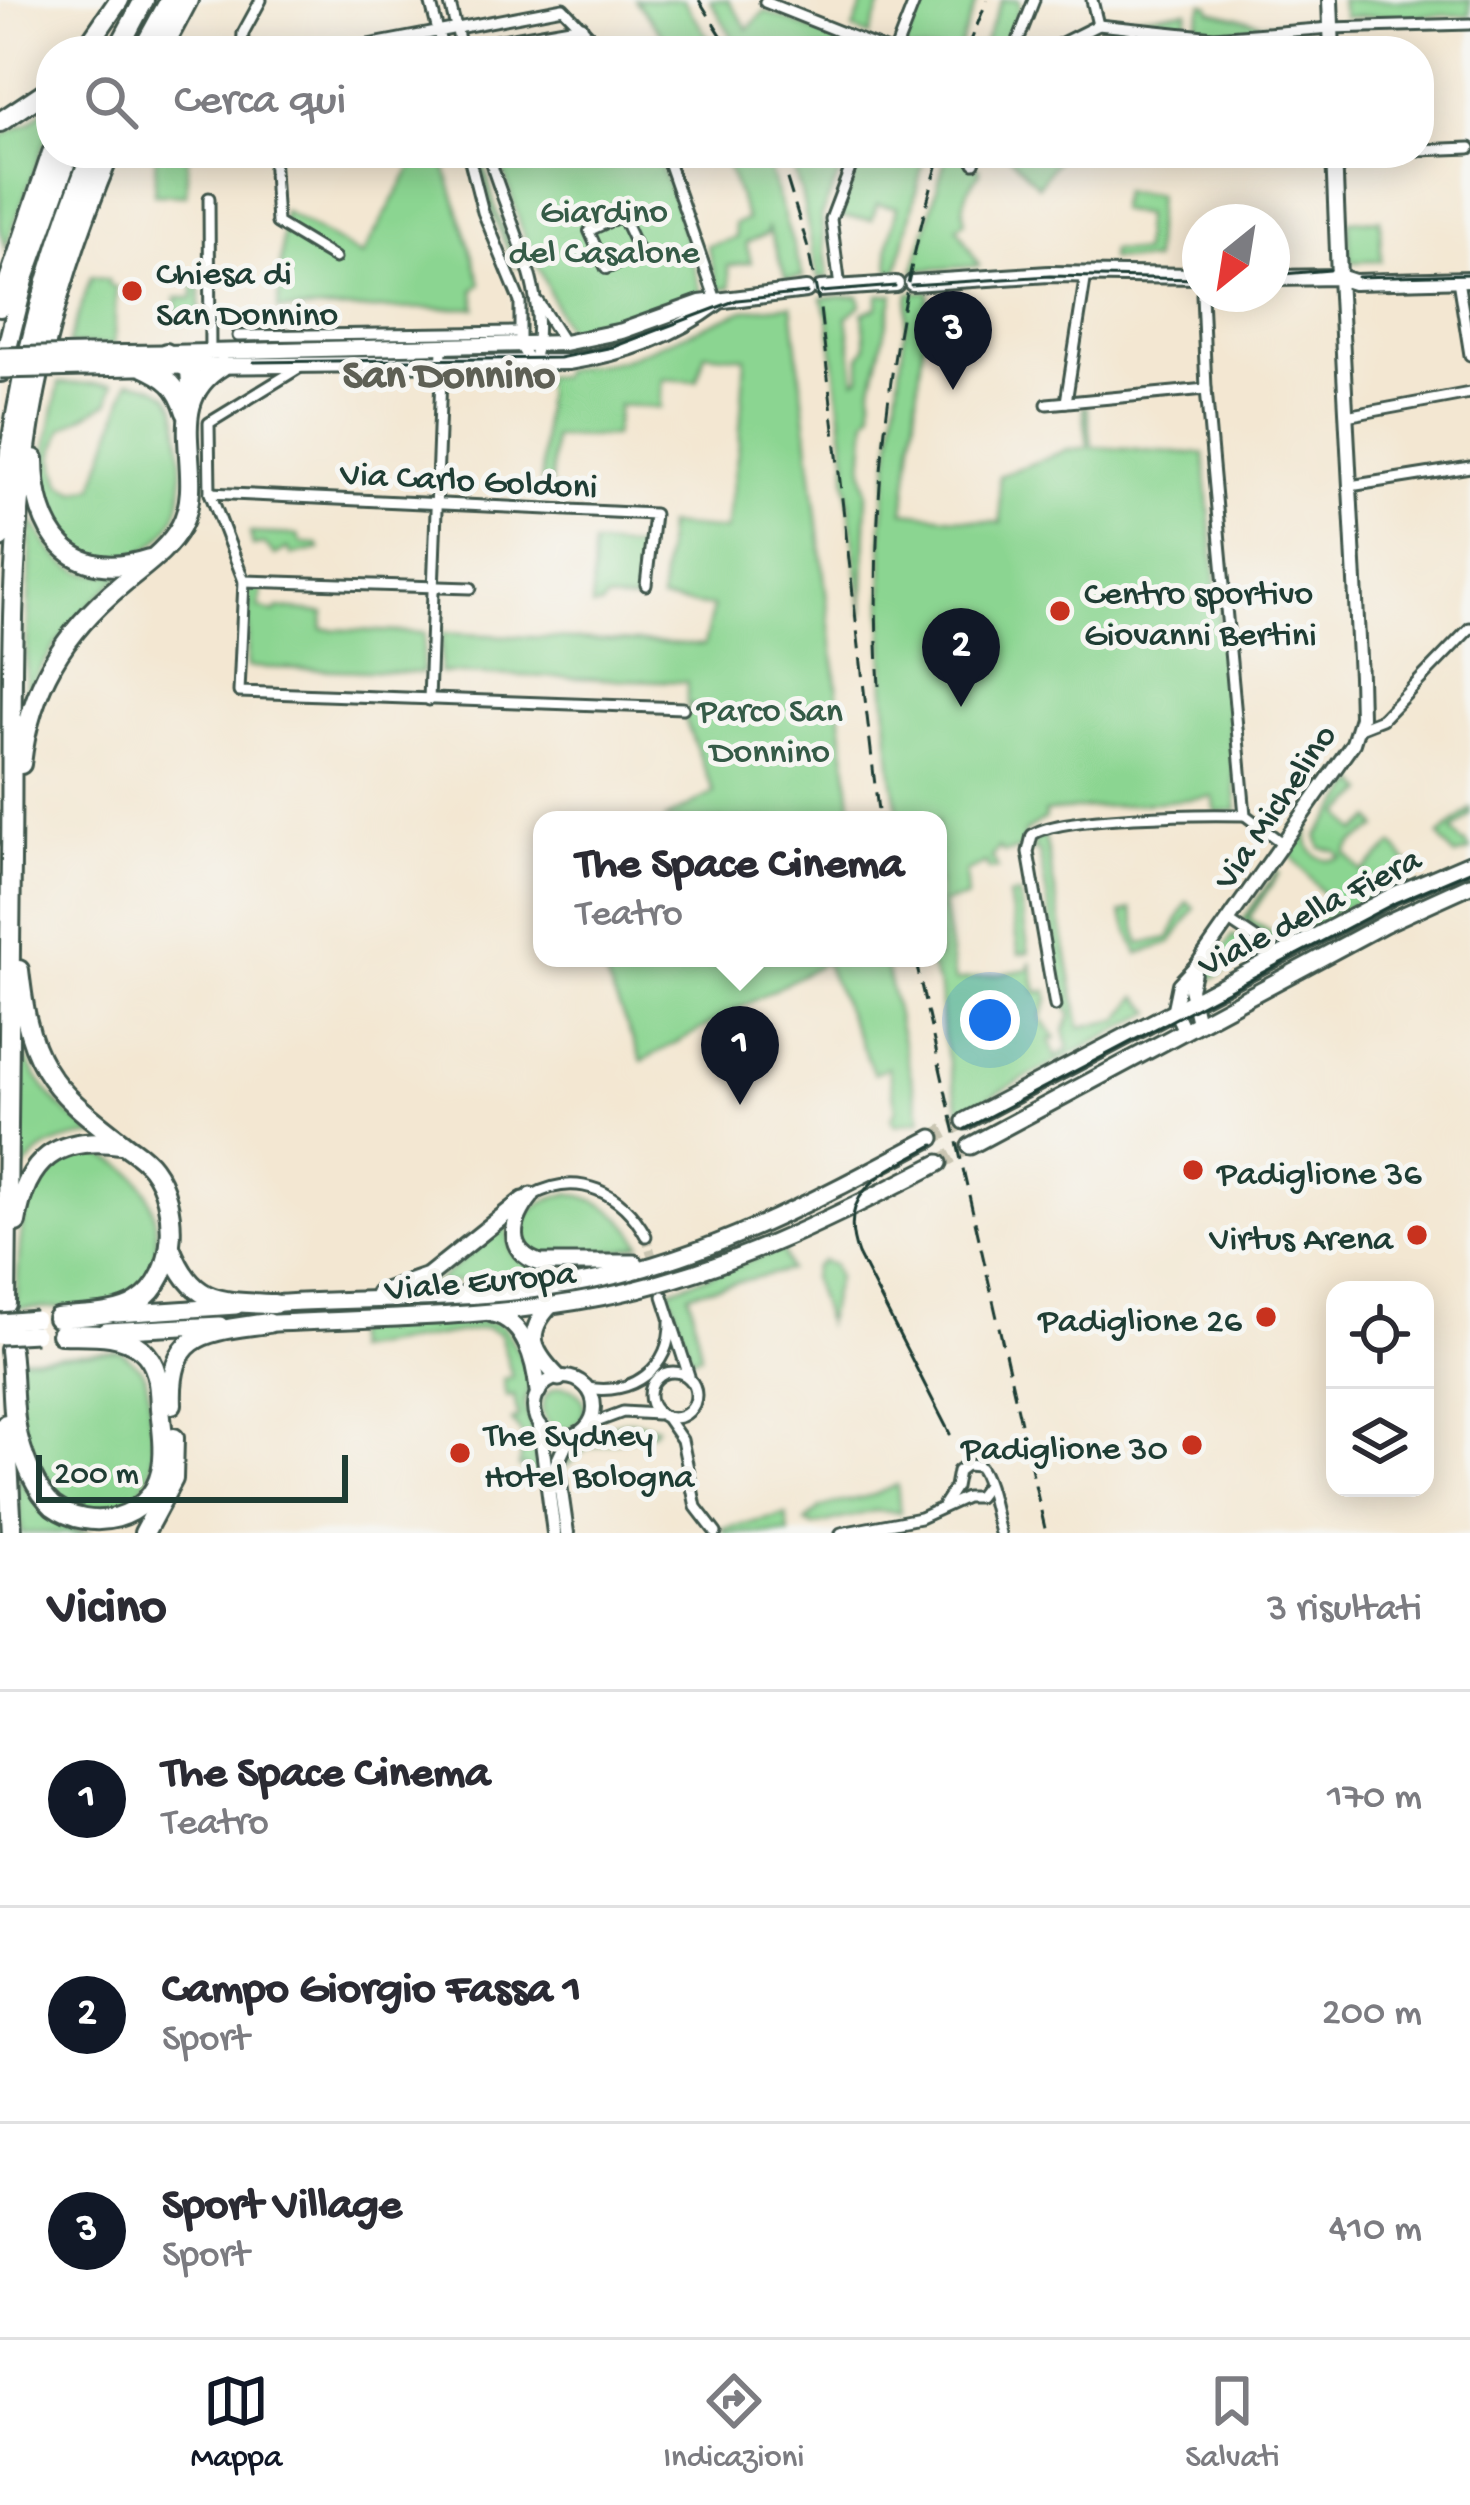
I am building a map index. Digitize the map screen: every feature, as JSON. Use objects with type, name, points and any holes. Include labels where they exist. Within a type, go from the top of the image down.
[{"type":"highway","points":[[96,36],[121,0]]},
{"type":"highway","points":[[105,36],[121,0]]},
{"type":"highway","points":[[125,36],[144,0]]},
{"type":"highway","points":[[150,36],[170,0]]},
{"type":"highway","points":[[169,36],[188,0]]},
{"type":"highway","points":[[0,122],[36,98]]},
{"type":"highway","points":[[0,308],[47,168]]},
{"type":"highway","points":[[0,373],[25,276],[64,168]]},
{"type":"highway","points":[[0,538],[28,344],[86,168]]},
{"type":"highway","points":[[3,1313],[16,544],[27,438],[49,331],[70,256],[104,168]]},
{"type":"highway","points":[[49,331],[34,453],[41,516],[60,545],[86,562],[118,566],[154,558]]},
{"type":"highway","points":[[166,353],[186,366]]},
{"type":"highway","points":[[211,357],[186,366],[180,381],[187,396],[190,488],[186,514],[174,537],[79,624],[39,685],[22,758],[11,862],[19,973],[33,1044],[61,1091],[148,1163],[167,1206],[170,1247],[187,1280],[207,1298],[271,1313]]},
{"type":"highway","points":[[187,396],[203,379],[211,357]]},
{"type":"highway","points":[[142,366],[169,379],[187,396]]},
{"type":"highway","points":[[3,1313],[20,1202],[34,1170],[52,1153],[74,1143],[124,1144]]},
{"type":"highway","points":[[59,1326],[135,1305],[155,1287],[170,1247]]},
{"type":"highway","points":[[144,1533],[175,1470],[171,1387],[180,1353],[200,1335],[271,1313]]},
{"type":"highway","points":[[5,1345],[16,1429],[39,1490],[73,1520],[109,1523],[143,1506],[160,1477],[158,1374],[147,1355],[126,1340],[59,1326]]},
{"type":"highway","points":[[5,1345],[12,1533]]},
{"type":"main road","points":[[1330,0],[1331,36]]},
{"type":"main road","points":[[1335,168],[1339,277]]},
{"type":"main road","points":[[211,357],[442,349],[520,339],[538,345],[564,343],[622,331],[700,303],[839,287],[1087,274],[1182,276]]},
{"type":"main road","points":[[1290,278],[1464,279]]},
{"type":"main road","points":[[0,373],[166,353],[304,366],[532,365],[584,360],[671,333],[716,303]]},
{"type":"main road","points":[[0,356],[186,366]]},
{"type":"main road","name":"Viale della Fiera","points":[[1174,1011],[1395,895],[1470,863]]},
{"type":"main road","name":"Viale della Fiera","points":[[1191,1026],[1384,924],[1470,885]]},
{"type":"main road","points":[[964,1121],[1174,1011]]},
{"type":"main road","points":[[970,1145],[1191,1026]]},
{"type":"main road","name":"Viale Europa","points":[[3,1313],[36,1327],[59,1326],[271,1313],[351,1300],[518,1292],[598,1279],[674,1258],[786,1215],[932,1138]]},
{"type":"main road","name":"Viale Europa","points":[[271,1313],[357,1319],[551,1305],[637,1289],[766,1247],[939,1163]]},
{"type":"main road","points":[[531,1196],[513,1230],[516,1246],[527,1259],[607,1264],[674,1258]]},
{"type":"main road","points":[[351,1300],[428,1276],[531,1196]]},
{"type":"main road","points":[[551,1305],[536,1322],[534,1338],[541,1358],[559,1378]]},
{"type":"main road","points":[[357,1319],[488,1314],[506,1318],[528,1349],[538,1391]]},
{"type":"main road","name":"Viale Europa","points":[[5,1345],[36,1327]]},
{"type":"street","points":[[243,36],[261,0]]},
{"type":"street","points":[[430,0],[439,36]]},
{"type":"street","points":[[449,0],[459,36]]},
{"type":"street","points":[[899,36],[915,0]]},
{"type":"street","points":[[1020,36],[1034,0]]},
{"type":"street","points":[[1092,0],[1098,25]]},
{"type":"street","points":[[765,2],[853,36]]},
{"type":"street","points":[[417,36],[563,8],[591,36]]},
{"type":"street","points":[[1227,36],[1470,24]]},
{"type":"street","points":[[1076,36],[1098,25],[1204,36]]},
{"type":"street","points":[[530,36],[582,26]]},
{"type":"street","points":[[1434,149],[1470,148]]},
{"type":"street","points":[[274,168],[277,224],[335,258]]},
{"type":"street","points":[[472,168],[520,302],[520,339],[532,365]]},
{"type":"street","points":[[493,168],[538,302],[564,343]]},
{"type":"street","points":[[670,168],[716,303]]},
{"type":"street","points":[[839,287],[831,219],[850,168]]},
{"type":"street","points":[[208,198],[211,357]]},
{"type":"street","points":[[622,216],[640,254],[606,269],[589,231],[622,216]]},
{"type":"street","points":[[1066,402],[1087,274]]},
{"type":"street","points":[[1339,277],[1360,728]]},
{"type":"street","points":[[1464,279],[1470,355]]},
{"type":"street","points":[[532,365],[538,345],[538,302]]},
{"type":"street","points":[[1203,312],[1246,815]]},
{"type":"street","points":[[238,336],[520,339]]},
{"type":"street","points":[[429,700],[442,349]]},
{"type":"street","points":[[304,366],[209,423],[210,493],[244,581],[239,692],[683,708]]},
{"type":"street","points":[[1047,404],[1206,389]]},
{"type":"street","points":[[1346,416],[1470,393]]},
{"type":"street","points":[[1349,486],[1470,466]]},
{"type":"street","name":"Via Carlo Goldoni","points":[[210,493],[654,514],[646,585]]},
{"type":"street","points":[[244,581],[471,588]]},
{"type":"street","name":"Via Michelino","points":[[1174,1011],[1179,984],[1197,965],[1360,728],[1382,719],[1470,628]]},
{"type":"street","points":[[1055,1006],[1028,852],[1032,835],[1046,828],[1080,824],[1177,815],[1246,815],[1282,843]]},
{"type":"street","name":"Via Michelino","points":[[1228,920],[1280,955]]},
{"type":"street","name":"Via Michelino","points":[[1191,1026],[1190,982],[1197,965]]},
{"type":"street","points":[[1174,1011],[1191,1026]]},
{"type":"street","points":[[531,1196],[566,1184],[596,1188],[622,1204],[646,1236]]},
{"type":"street","points":[[663,1296],[696,1400],[680,1435]]},
{"type":"street","points":[[630,1386],[661,1360],[670,1321]]},
{"type":"street","points":[[554,1533],[540,1426],[533,1409],[538,1391],[559,1378],[604,1391],[670,1372],[691,1380]]},
{"type":"street","points":[[657,1379],[651,1400],[680,1435],[697,1507],[716,1533]]},
{"type":"street","points":[[587,1388],[594,1405],[588,1425]]},
{"type":"street","points":[[540,1426],[556,1437],[568,1437],[623,1412],[688,1413]]},
{"type":"street","points":[[567,1533],[557,1463],[568,1437]]},
{"type":"street","points":[[941,1508],[955,1487],[958,1471],[970,1465],[984,1471],[1000,1533]]},
{"type":"street","points":[[842,1533],[920,1518],[970,1498],[987,1485]]},
{"type":"street","points":[[955,1487],[992,1510]]},
{"type":"green space","points":[[635,0],[683,0],[707,36],[663,36]]},
{"type":"green space","points":[[710,0],[728,0],[748,29],[765,11],[826,36],[732,36]]},
{"type":"green space","points":[[865,0],[883,0],[869,36],[853,29]]},
{"type":"green space","points":[[923,0],[977,0],[964,36],[908,36]]},
{"type":"green space","points":[[1002,0],[1019,0],[1008,36],[987,36]]},
{"type":"green space","points":[[1340,0],[1470,0],[1470,15],[1344,17]]},
{"type":"green space","points":[[1203,4],[1210,11],[1283,24],[1283,28],[1195,29]]},
{"type":"green space","points":[[1188,11],[1185,28],[1135,24],[1134,16]]},
{"type":"green space","points":[[36,117],[36,166],[5,250],[0,224],[0,136]]},
{"type":"green space","points":[[155,168],[187,168],[186,195],[154,194]]},
{"type":"green space","points":[[412,168],[446,168],[481,283],[474,290],[476,308],[278,310],[284,211],[362,256]]},
{"type":"green space","points":[[480,168],[485,168],[497,214],[519,265],[515,267],[492,213]]},
{"type":"green space","name":"Giardino del Casalone","points":[[503,168],[661,168],[701,292],[614,324],[566,330],[522,230]]},
{"type":"green space","points":[[728,168],[769,168],[803,277],[786,279],[768,227],[767,234],[746,243],[751,262],[728,266],[731,287],[719,289],[707,246],[736,238],[734,224],[747,220]]},
{"type":"green space","points":[[793,168],[842,168],[821,215],[828,277],[818,278]]},
{"type":"green space","points":[[857,168],[922,168],[898,270],[890,271],[888,248],[897,207],[877,204],[872,220],[839,217]]},
{"type":"green space","points":[[943,168],[979,168],[964,202],[965,221],[957,227],[979,266],[914,270]]},
{"type":"green space","points":[[1021,168],[1051,168],[1038,186]]},
{"type":"green space","points":[[1122,191],[1157,194],[1153,261],[1110,259],[1111,250],[1142,252],[1144,215],[1118,210]]},
{"type":"green space","points":[[1380,219],[1381,261],[1350,262],[1349,221]]},
{"type":"green space","points":[[193,276],[200,276],[200,323],[177,323],[176,298],[193,298]]},
{"type":"green space","points":[[91,277],[116,287],[114,345],[68,345]]},
{"type":"green space","name":"Centro sportivo Giovanni Bertini","points":[[929,291],[904,512],[1001,523],[999,476],[1064,451],[1088,447],[1083,407],[1087,406],[1092,447],[1204,454],[1237,810],[1216,812],[1213,797],[1045,812],[1045,819],[1025,832],[1019,850],[1004,853],[998,848],[992,857],[998,869],[989,870],[986,863],[965,872],[967,898],[947,902],[947,811],[898,811],[884,678],[882,525],[909,293]]},
{"type":"green space","points":[[894,294],[872,386],[872,412],[867,418],[863,615],[829,319],[822,298],[859,296],[861,305],[847,317],[855,380],[860,377],[860,357],[866,347],[863,313],[878,307],[878,295]]},
{"type":"green space","name":"Parco San Donnino","points":[[792,305],[852,811],[680,811],[714,793],[684,717],[684,711],[700,706],[687,705],[687,682],[440,673],[442,633],[704,645],[713,607],[661,600],[667,525],[726,530],[745,357],[705,353],[697,381],[663,379],[660,408],[619,405],[614,436],[553,437],[551,489],[560,490],[560,498],[541,497],[545,376],[560,377],[561,370],[622,360],[744,310]]},
{"type":"green space","points":[[129,381],[155,387],[174,405],[181,496],[162,536],[145,550],[104,560],[66,543],[52,525],[44,501],[45,459],[59,383],[113,384],[109,402],[62,429],[53,457],[61,484],[76,492],[94,487]]},
{"type":"green space","points":[[32,519],[67,565],[91,574],[125,573],[67,630],[25,699]]},
{"type":"green space","points":[[250,533],[298,535],[301,543],[317,544],[320,549],[292,555],[288,548],[275,555],[264,544],[253,546]]},
{"type":"green space","points":[[593,545],[639,548],[635,594],[640,595],[639,602],[606,600],[592,607]]},
{"type":"green space","points":[[249,588],[262,589],[259,608],[275,613],[278,608],[324,613],[322,629],[424,633],[422,673],[247,667]]},
{"type":"green space","points":[[1358,782],[1366,792],[1341,814],[1356,832],[1372,819],[1378,827],[1346,853],[1362,872],[1393,845],[1416,872],[1338,912],[1291,855],[1309,826],[1308,842],[1314,854],[1325,859],[1341,857],[1321,848],[1317,836]]},
{"type":"green space","points":[[1470,809],[1470,815],[1452,831],[1470,851],[1454,856],[1439,836]]},
{"type":"green space","name":"Centro sportivo Giovanni Bertini","points":[[1044,835],[1080,1027],[1120,1020],[1138,996],[1153,1012],[960,1112],[943,1037],[940,989],[931,967],[947,967],[947,929],[955,981],[1030,969],[1031,961],[1037,992],[1047,991],[1041,1018],[1056,1038],[1050,1040],[1055,1057],[1069,1049],[1064,1030],[1071,1016],[1058,988],[1062,986],[1039,851],[1032,851],[1038,836]]},
{"type":"green space","points":[[1277,871],[1249,918],[1278,937],[1329,906],[1335,914],[1283,942],[1274,942],[1243,920]]},
{"type":"green space","points":[[1019,894],[1029,952],[1019,954],[1009,896]]},
{"type":"green space","points":[[1187,902],[1195,908],[1171,943],[1138,954],[1121,913],[1132,909],[1140,944],[1169,938]]},
{"type":"green space","points":[[1233,935],[1259,954],[1199,985],[1199,984]]},
{"type":"green space","points":[[602,967],[816,967],[642,1061]]},
{"type":"green space","points":[[827,967],[886,967],[921,1120],[895,1125],[888,1067],[874,1074]]},
{"type":"green space","points":[[13,1029],[46,1090],[96,1135],[46,1148],[28,1163],[13,1187]]},
{"type":"green space","points":[[91,1152],[129,1170],[147,1194],[156,1248],[146,1282],[135,1295],[110,1305],[16,1308],[21,1234],[37,1180],[56,1163]]},
{"type":"green space","points":[[570,1193],[612,1210],[641,1244],[539,1257],[522,1243],[525,1222],[534,1208]]},
{"type":"green space","points":[[506,1224],[512,1254],[535,1269],[561,1270],[434,1284]]},
{"type":"green space","points":[[782,1249],[789,1270],[689,1293],[701,1355],[691,1358],[669,1290]]},
{"type":"green space","points":[[822,1261],[833,1265],[837,1277],[826,1323],[812,1278],[814,1267]]},
{"type":"green space","points":[[500,1324],[507,1331],[526,1366],[530,1385],[524,1404],[535,1439],[537,1481],[529,1483],[526,1466],[519,1467],[525,1438],[512,1421],[518,1417],[514,1396],[506,1397],[503,1379],[512,1377],[500,1334],[486,1328],[352,1350],[350,1329]]},
{"type":"green space","points":[[120,1351],[142,1370],[147,1384],[151,1469],[126,1503],[90,1511],[55,1496],[30,1460],[21,1422],[19,1358]]},
{"type":"green space","points":[[563,1387],[578,1393],[584,1408],[578,1423],[563,1429],[548,1423],[542,1408],[548,1393]]},
{"type":"green space","points":[[632,1420],[657,1427],[653,1432],[587,1448],[566,1467],[575,1449],[592,1435]]},
{"type":"green space","points":[[15,1470],[46,1512],[68,1526],[93,1533],[22,1533]]},
{"type":"green space","points":[[897,1485],[900,1512],[874,1511],[814,1526],[806,1522],[821,1507]]},
{"type":"green space","points":[[786,1515],[789,1533],[726,1533],[721,1529]]},
{"type":"tunnel","points":[[932,1138],[965,1121]]},
{"type":"tunnel","points":[[939,1163],[970,1146]]},
{"type":"tunnel","points":[[646,1236],[655,1266]]},
{"type":"tram line","points":[[1290,273],[1330,270]]},
{"type":"tram line","points":[[1358,277],[1470,274]]},
{"type":"tram line","points":[[911,285],[1050,276],[1182,279]]},
{"type":"tram line","points":[[821,292],[895,286]]},
{"type":"tram line","points":[[254,362],[559,358],[613,347],[737,300],[807,293]]},
{"type":"tram line","points":[[965,1129],[1395,903],[1470,871]]},
{"type":"tram line","points":[[934,1145],[870,1185],[853,1213],[852,1232],[858,1254],[950,1434]]},
{"type":"railway","points":[[699,0],[722,36]]},
{"type":"railway","points":[[973,36],[987,0]]},
{"type":"railway","points":[[784,168],[820,308],[878,811]]},
{"type":"railway","points":[[879,686],[877,551],[886,417],[908,284],[937,168]]},
{"type":"railway","points":[[917,967],[1046,1533]]},
{"type":"place","name":"Chiesa di San Donnino","points":[[132,291]]},
{"type":"place","name":"Sport Village","points":[[953,390]]},
{"type":"place","name":"Centro sportivo Giovanni Bertini","points":[[1060,611]]},
{"type":"place","name":"Campo Giorgio Fassa 1","points":[[961,707]]},
{"type":"place","name":"The Space Cinema","points":[[740,1105]]},
{"type":"place","name":"Padiglione 36","points":[[1193,1170]]},
{"type":"place","name":"Virtus Arena","points":[[1417,1235]]},
{"type":"place","name":"Padiglione 26","points":[[1266,1317]]},
{"type":"place","name":"Padiglione 30","points":[[1192,1445]]},
{"type":"place","name":"The Sydney Hotel Bologna","points":[[460,1453]]},
{"type":"district","name":"San Donnino","points":[[449,371]]}]
